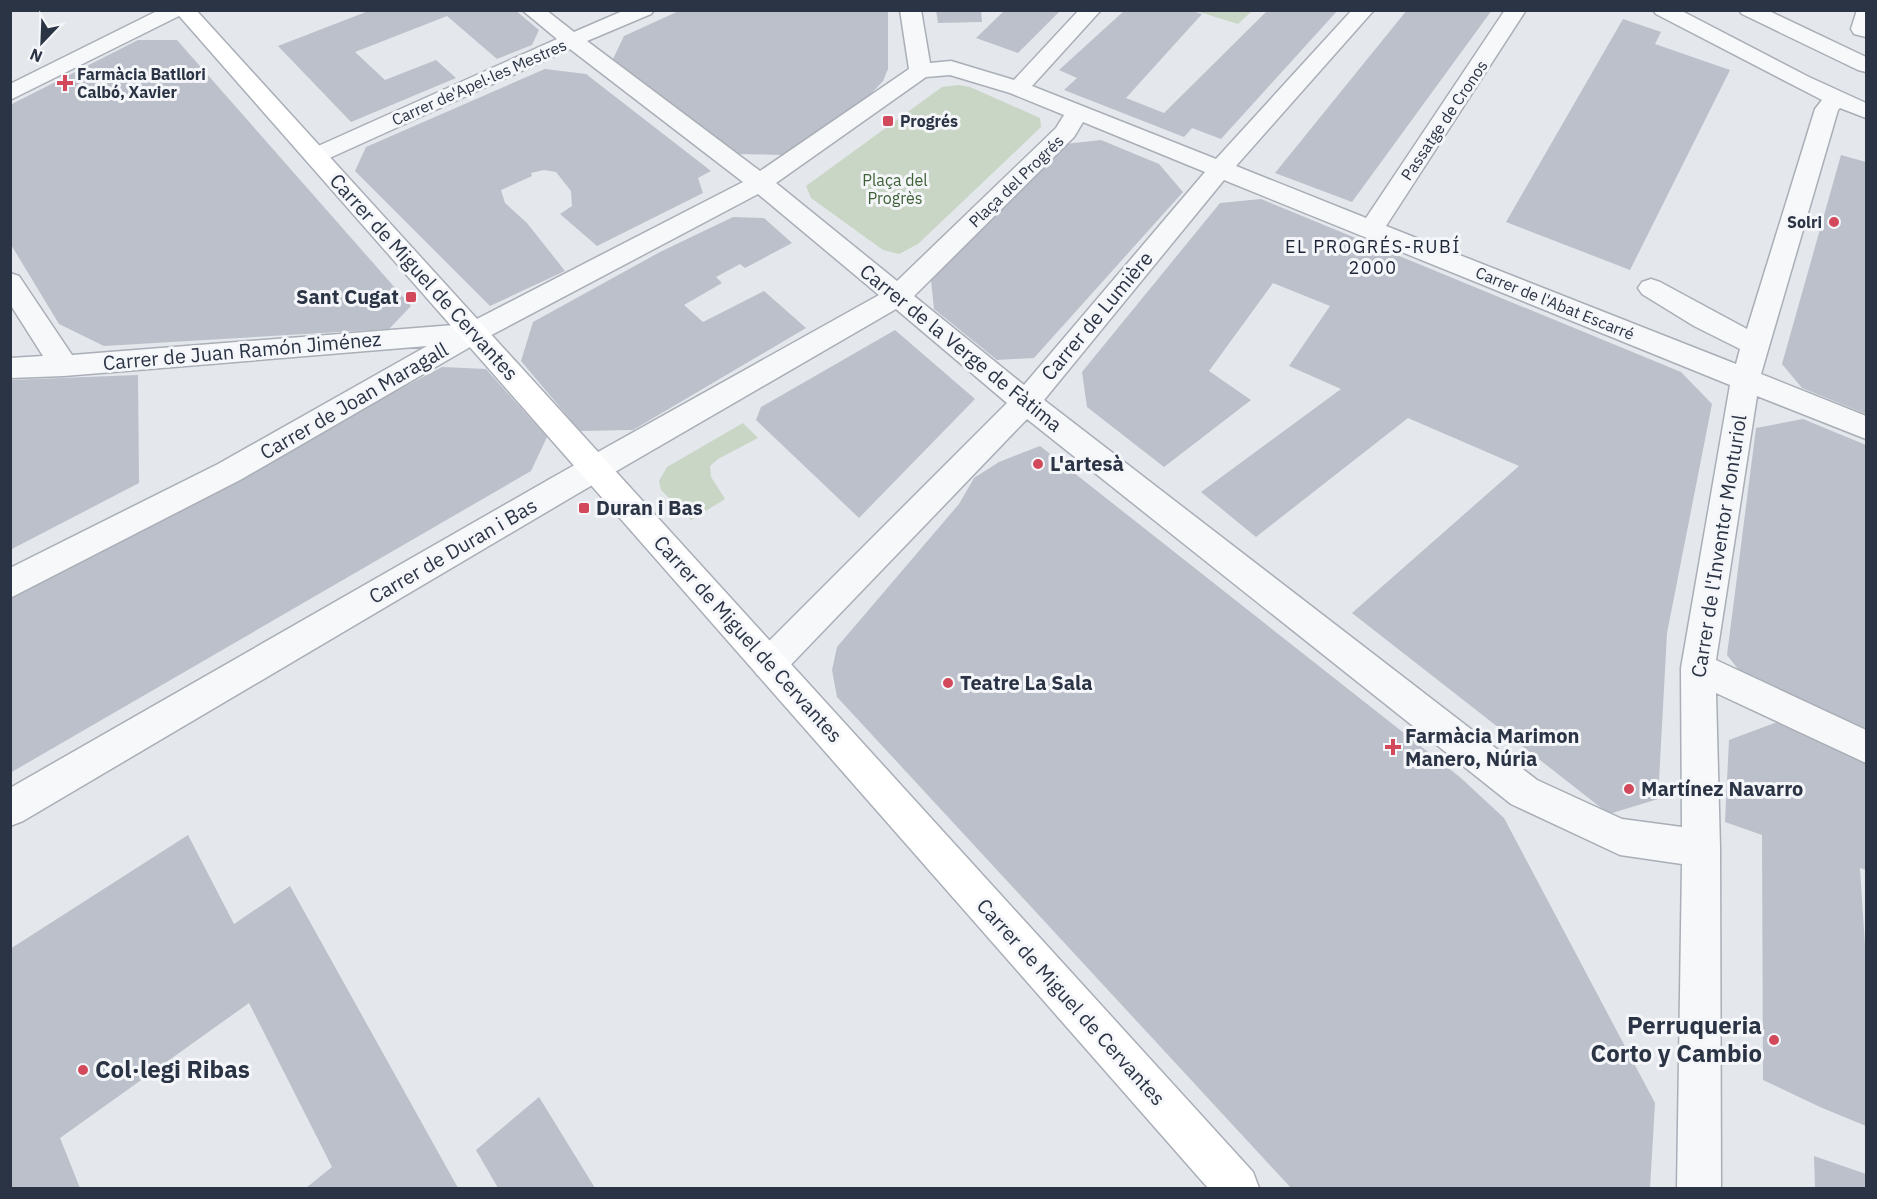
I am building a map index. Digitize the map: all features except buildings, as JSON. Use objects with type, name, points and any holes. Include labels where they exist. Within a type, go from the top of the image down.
[{"type":"street","points":[[10,93],[176,10]]},
{"type":"street","name":"Carrer de Miguel de Cervantes","points":[[184,10],[596,468],[1237,1188]]},
{"type":"street","name":"Carrer de la Verge de Fàtima","points":[[532,10],[760,183],[1026,402],[1524,792],[1620,837],[1701,848]]},
{"type":"street","name":"Carrer de'Apel·les Mestres","points":[[315,156],[644,10]]},
{"type":"street","points":[[910,10],[920,71]]},
{"type":"street","points":[[1018,88],[1091,10]]},
{"type":"street","name":"Carrer de Lumière","points":[[770,664],[1026,402],[1221,168],[1364,10]]},
{"type":"street","name":"Passatge de Cronos","points":[[1371,229],[1516,10]]},
{"type":"street","points":[[1663,10],[1866,111]]},
{"type":"street","points":[[1730,30],[1754,11],[1866,65]]},
{"type":"street","name":"Plaça del Progrés","points":[[760,183],[920,71],[951,68],[1018,88],[1077,112],[1066,132],[898,296]]},
{"type":"street","name":"Carrer de l'Inventor Monturiol","points":[[1699,1188],[1701,848],[1698,668],[1745,380],[1827,109],[1836,98]]},
{"type":"street","name":"Carrer de l'Abat Escarré","points":[[1077,112],[1866,428]]},
{"type":"street","name":"Carrer de Joan Maragall","points":[[10,584],[229,472],[474,332],[760,183]]},
{"type":"street","points":[[10,282],[63,366]]},
{"type":"street","points":[[1651,288],[1704,320],[1756,345]]},
{"type":"street","name":"Carrer de Duran i Bas","points":[[10,808],[596,468],[898,296]]},
{"type":"street","name":"Carrer de Juan Ramón Jiménez","points":[[10,368],[63,366],[474,332]]},
{"type":"street","points":[[1698,668],[1866,747]]},
{"type":"green space","points":[[1252,10],[1238,24],[1196,11]]},
{"type":"green space","name":"Plaça del Progrès","points":[[958,85],[970,87],[1040,118],[1041,127],[918,244],[899,254],[883,250],[811,198],[806,186],[942,87]]},
{"type":"green space","points":[[743,423],[758,438],[718,459],[710,466],[711,477],[725,499],[691,520],[661,490],[659,481],[667,467]]},
{"type":"place","name":"Farmàcia Batllori Calbó, Xavier","points":[[65,83]]},
{"type":"place","name":"Progrés","points":[[888,121]]},
{"type":"place","name":"Solri","points":[[1834,222]]},
{"type":"place","name":"Sant Cugat","points":[[411,297]]},
{"type":"place","name":"L'artesà","points":[[1038,464]]},
{"type":"place","name":"Duran i Bas","points":[[584,508]]},
{"type":"place","name":"Teatre La Sala","points":[[948,683]]},
{"type":"place","name":"Farmàcia Marimon Manero, Núria","points":[[1393,747]]},
{"type":"place","name":"Martínez Navarro","points":[[1629,789]]},
{"type":"place","name":"Perruqueria Corto y Cambio","points":[[1774,1040]]},
{"type":"place","name":"Col·legi Ribas","points":[[83,1070]]},
{"type":"district","name":"EL PROGRÉS-RUBÍ 2000","points":[[1373,257]]}]
